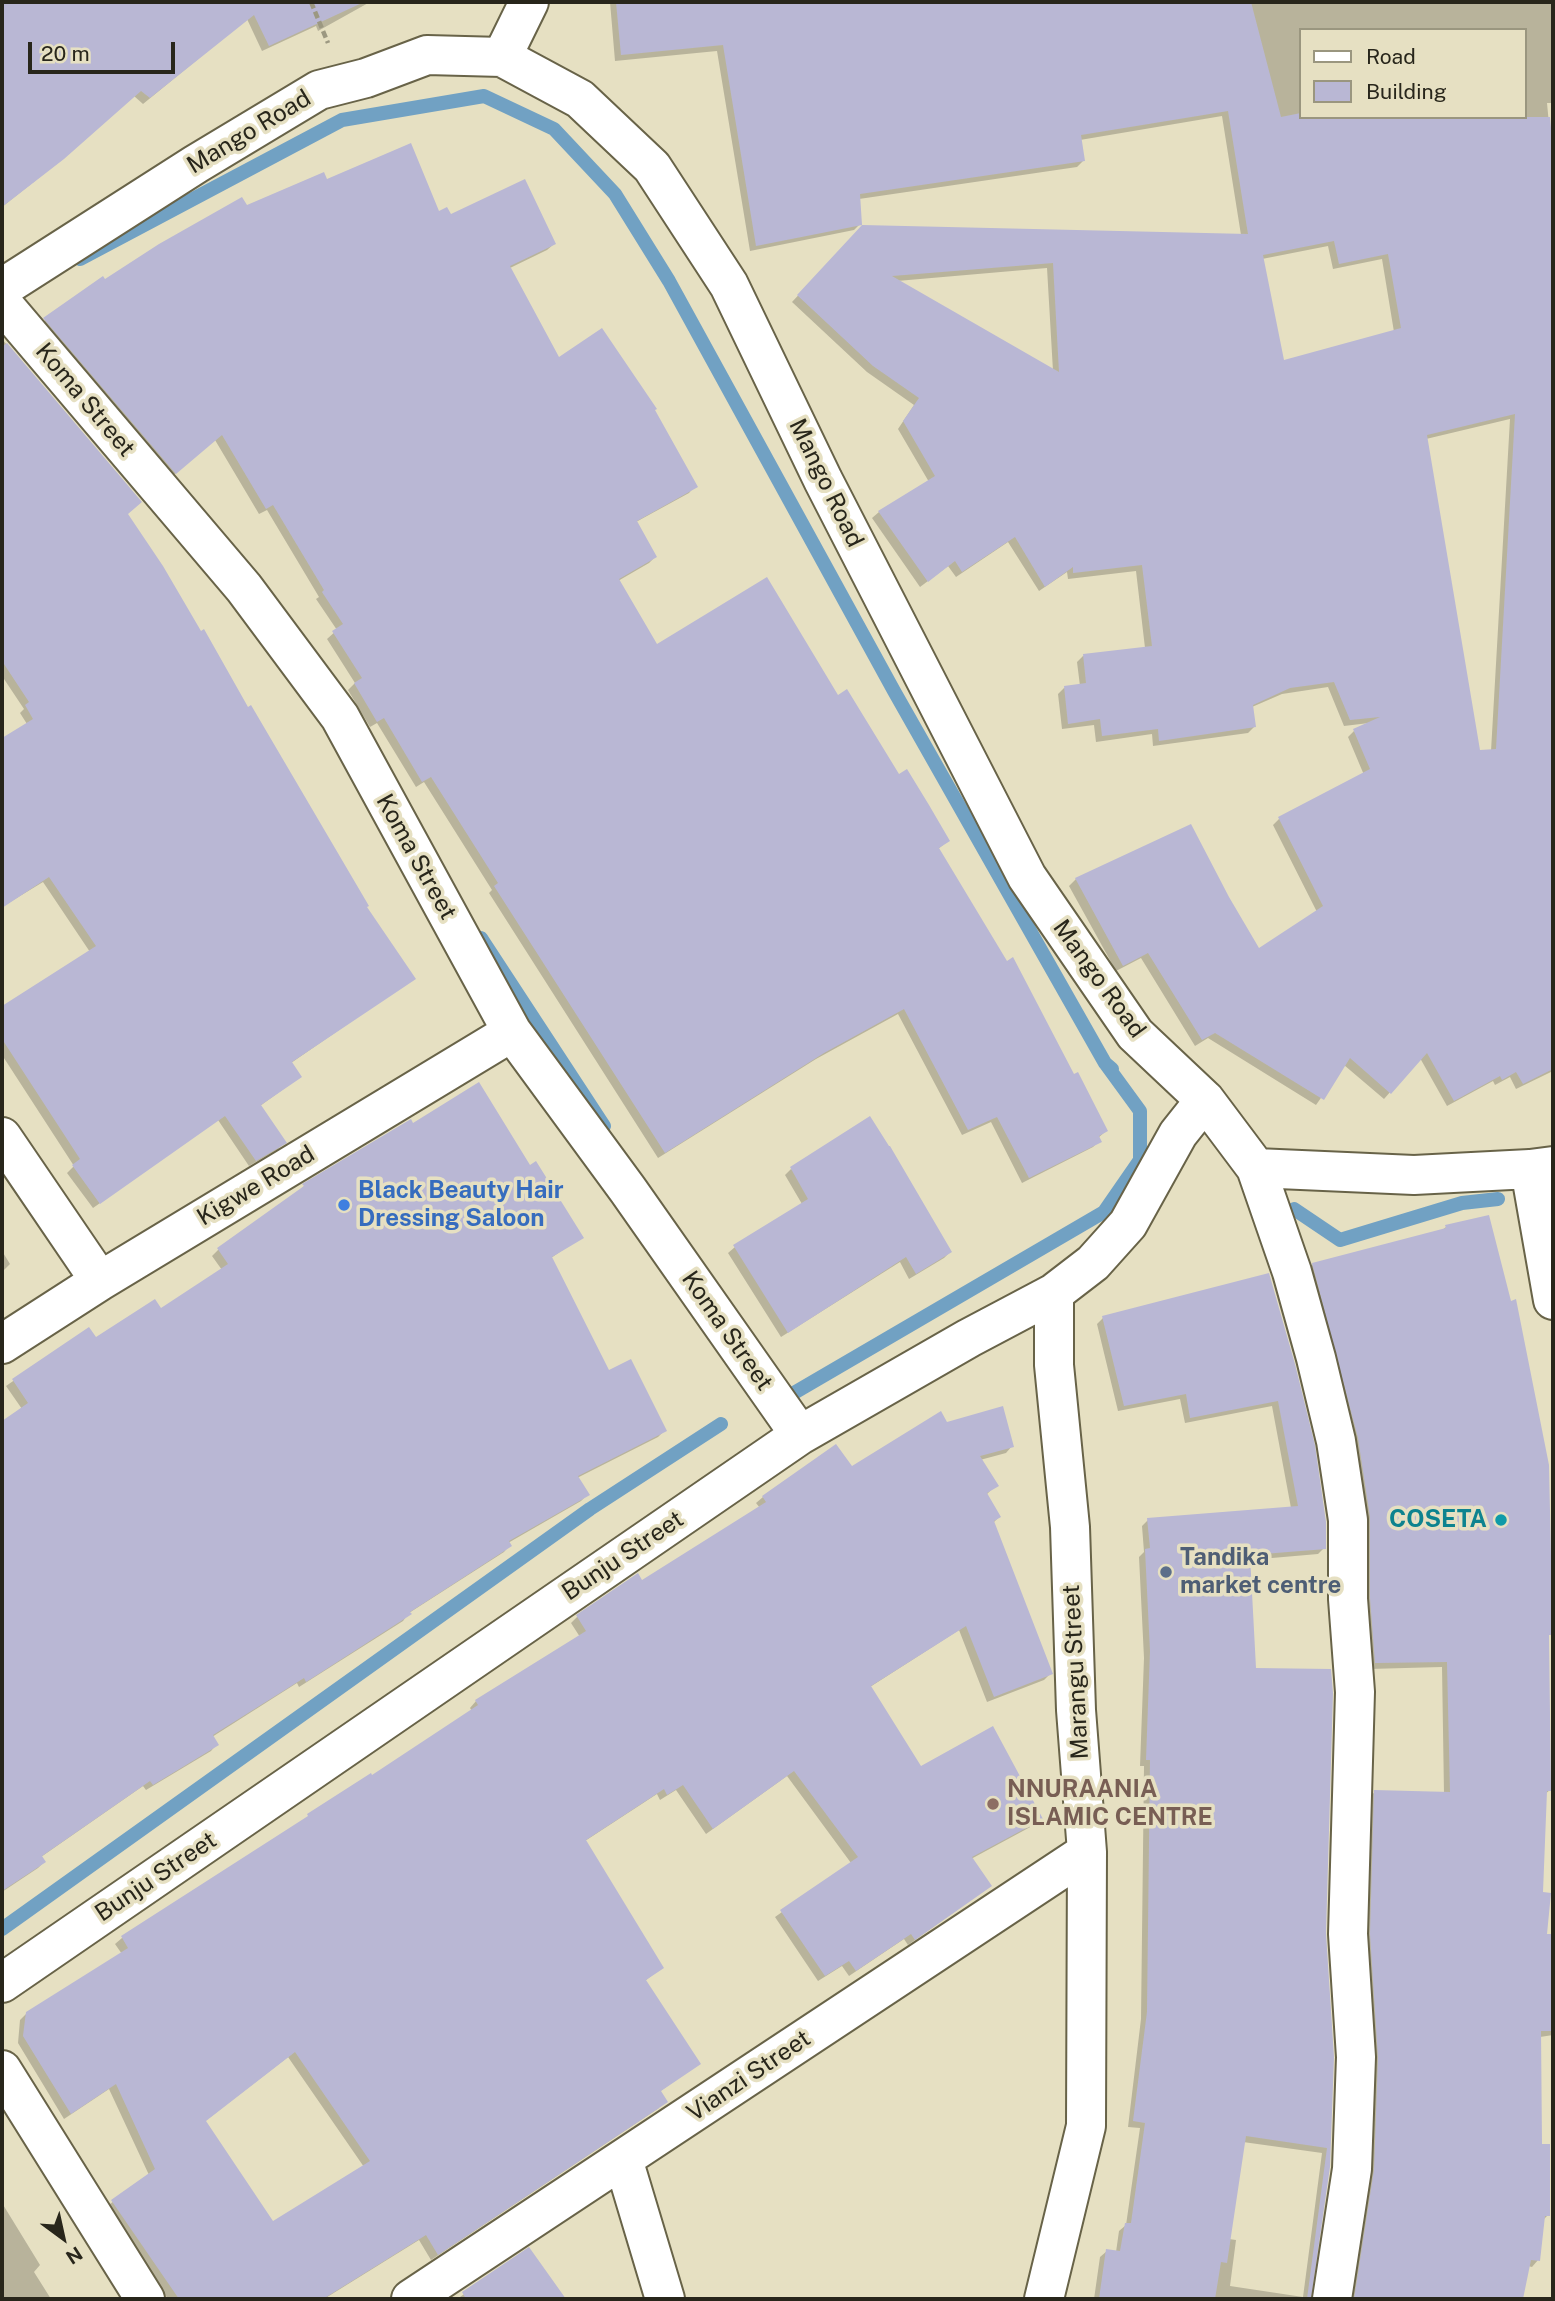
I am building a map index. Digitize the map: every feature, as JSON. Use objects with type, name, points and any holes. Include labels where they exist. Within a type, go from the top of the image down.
[{"type":"street","points":[[502,57],[529,2]]},
{"type":"street","name":"Mango Road","points":[[2,288],[196,164],[319,90],[366,78],[427,55],[502,57],[580,99],[652,167],[729,285],[823,480],[1027,877],[1135,1034],[1205,1100],[1256,1168],[1292,1272],[1336,1441],[1348,1520],[1348,1599],[1355,1692],[1348,1934],[1356,2057],[1352,2169],[1332,2299]]},
{"type":"street","name":"Koma Street","points":[[2,303],[244,588],[340,717],[512,1032],[628,1190],[800,1435]]},
{"type":"street","name":"Kigwe Road","points":[[2,1344],[100,1281],[512,1032]]},
{"type":"street","name":"Bunju Street","points":[[2,1983],[800,1435],[968,1338],[1054,1293],[1093,1263],[1128,1224],[1178,1134],[1205,1100]]},
{"type":"street","points":[[2,1137],[100,1281]]},
{"type":"street","points":[[1256,1168],[1414,1175],[1542,1168],[1553,1300]]},
{"type":"street","name":"Marangu Street","points":[[1044,2299],[1086,2126],[1087,1852],[1076,1710],[1070,1527],[1054,1365],[1054,1293]]},
{"type":"street","name":"Vianzi Street","points":[[411,2299],[1087,1852]]},
{"type":"street","points":[[2,2070],[145,2299]]},
{"type":"street","points":[[623,2159],[665,2299]]},
{"type":"building","points":[[2,2],[364,2],[269,46],[254,15],[150,98],[141,91],[64,159],[2,207]]},
{"type":"building","points":[[616,2],[1251,2],[1281,117],[1300,113],[1300,119],[1550,117],[1553,149],[1553,1069],[1523,1084],[1516,1072],[1502,1080],[1500,1076],[1454,1101],[1427,1053],[1391,1094],[1350,1058],[1324,1100],[1215,1033],[1202,1040],[1148,953],[1123,966],[1075,878],[1191,824],[1259,948],[1323,906],[1278,817],[1370,769],[1353,729],[1380,717],[1350,720],[1334,682],[1290,688],[1253,705],[1256,727],[1159,741],[1158,729],[1102,736],[1100,719],[1068,724],[1064,686],[1086,683],[1083,654],[1152,646],[1142,565],[1073,573],[1073,567],[1045,587],[1015,537],[962,572],[955,561],[928,582],[878,511],[935,476],[903,421],[919,398],[873,366],[797,295],[862,225],[756,246],[723,45],[621,55]],"holes":[[[1228,111],[1248,234],[862,225],[860,194],[1085,161],[1081,135]],[[1334,241],[1339,264],[1388,254],[1401,328],[1284,360],[1263,255]],[[1053,263],[1059,372],[892,276]],[[1515,414],[1496,749],[1480,750],[1427,435]]]},
{"type":"building","points":[[411,143],[439,211],[447,207],[451,214],[525,179],[556,244],[510,266],[559,357],[602,328],[657,409],[655,410],[698,487],[637,521],[657,557],[619,579],[657,644],[767,577],[838,695],[847,689],[899,774],[907,769],[929,805],[950,841],[939,848],[1007,961],[1013,957],[1074,1074],[1078,1072],[1108,1131],[1099,1136],[1102,1142],[1029,1178],[997,1117],[968,1130],[904,1009],[824,1053],[665,1153],[494,886],[498,883],[431,777],[422,782],[384,718],[377,722],[354,683],[362,678],[332,631],[343,624],[273,505],[266,509],[222,435],[176,474],[43,318],[103,276],[105,279],[159,244],[242,197],[247,205],[324,172],[327,179]]},
{"type":"building","points":[[7,343],[142,502],[128,514],[163,566],[201,631],[204,629],[248,707],[251,705],[369,906],[367,907],[416,979],[292,1062],[302,1077],[261,1105],[287,1143],[256,1161],[225,1116],[100,1204],[72,1165],[80,1159],[2,1039],[2,1006],[96,946],[49,877],[2,908],[2,738],[33,719],[25,705],[29,702],[2,661],[2,347]]},
{"type":"building","points":[[479,1082],[530,1165],[536,1161],[584,1238],[552,1257],[609,1370],[631,1359],[667,1431],[578,1476],[590,1495],[509,1541],[512,1546],[306,1682],[304,1678],[213,1735],[219,1745],[153,1785],[150,1781],[42,1856],[46,1862],[2,1891],[2,1421],[28,1403],[12,1379],[89,1327],[96,1337],[155,1299],[161,1308],[228,1264],[217,1248],[304,1186],[302,1184],[411,1119],[413,1123]]},
{"type":"building","points":[[870,1116],[952,1252],[916,1274],[906,1257],[788,1333],[733,1245],[808,1199],[790,1167]]},
{"type":"building","points":[[1489,1215],[1511,1301],[1516,1299],[1549,1465],[1552,1556],[1552,1635],[1549,1635],[1551,1791],[1547,1791],[1543,1892],[1551,1893],[1547,1934],[1553,1934],[1553,2031],[1541,2031],[1542,2144],[1550,2144],[1550,2216],[1545,2216],[1540,2261],[1531,2260],[1523,2299],[1354,2299],[1374,2170],[1378,2058],[1370,1934],[1374,1790],[1450,1792],[1447,1662],[1375,1663],[1370,1598],[1370,1517],[1358,1438],[1312,1263]]},
{"type":"building","points":[[1269,1273],[1315,1445],[1326,1522],[1326,1549],[1250,1555],[1256,1668],[1331,1669],[1333,1693],[1326,1933],[1334,2057],[1330,2167],[1311,2299],[1307,2299],[1327,2148],[1246,2136],[1227,2263],[1221,2262],[1215,2299],[1099,2299],[1106,2249],[1120,2251],[1125,2223],[1131,2223],[1145,2123],[1133,2121],[1147,2012],[1150,1760],[1146,1760],[1150,1651],[1145,1549],[1150,1548],[1147,1518],[1298,1506],[1278,1401],[1190,1418],[1186,1394],[1124,1406],[1102,1316]]},
{"type":"building","points":[[1003,1406],[1014,1447],[980,1456],[999,1486],[987,1493],[1001,1517],[994,1521],[1053,1674],[994,1697],[966,1626],[871,1686],[921,1766],[993,1726],[1043,1819],[972,1857],[992,1886],[915,1940],[911,1934],[856,1971],[849,1961],[825,1976],[780,1910],[858,1857],[794,1771],[713,1829],[683,1785],[667,1795],[664,1789],[586,1840],[664,1968],[646,1980],[701,2064],[661,2091],[668,2102],[438,2255],[426,2235],[323,2299],[179,2299],[111,2200],[155,2169],[116,2084],[71,2114],[23,2036],[26,2012],[128,1948],[121,1936],[478,1705],[475,1700],[586,1631],[576,1615],[638,1573],[642,1580],[766,1502],[762,1496],[836,1444],[852,1466],[941,1411],[947,1422]],"holes":[[[295,2052],[370,2161],[273,2221],[206,2121]]]},
{"type":"building","points":[[529,2247],[566,2299],[466,2299],[462,2292]]},
{"type":"waterway","points":[[80,259],[342,120],[484,96],[554,129],[615,194],[669,281],[894,691],[1105,1063],[1112,1069]]},
{"type":"waterway","points":[[481,938],[604,1126]]},
{"type":"waterway","points":[[782,1389],[787,1397],[1104,1212],[1140,1160],[1140,1111],[1105,1063]]},
{"type":"waterway","points":[[1294,1209],[1340,1240],[1462,1203],[1498,1199]]},
{"type":"waterway","points":[[2,1929],[590,1509],[721,1424]]},
{"type":"place","name":"Black Beauty Hair Dressing Saloon","points":[[344,1205]]},
{"type":"place","name":"COSETA","points":[[1501,1520]]},
{"type":"place","name":"Tandika market centre","points":[[1166,1572]]},
{"type":"place","name":"NNURAANIA ISLAMIC CENTRE","points":[[993,1804]]}]
